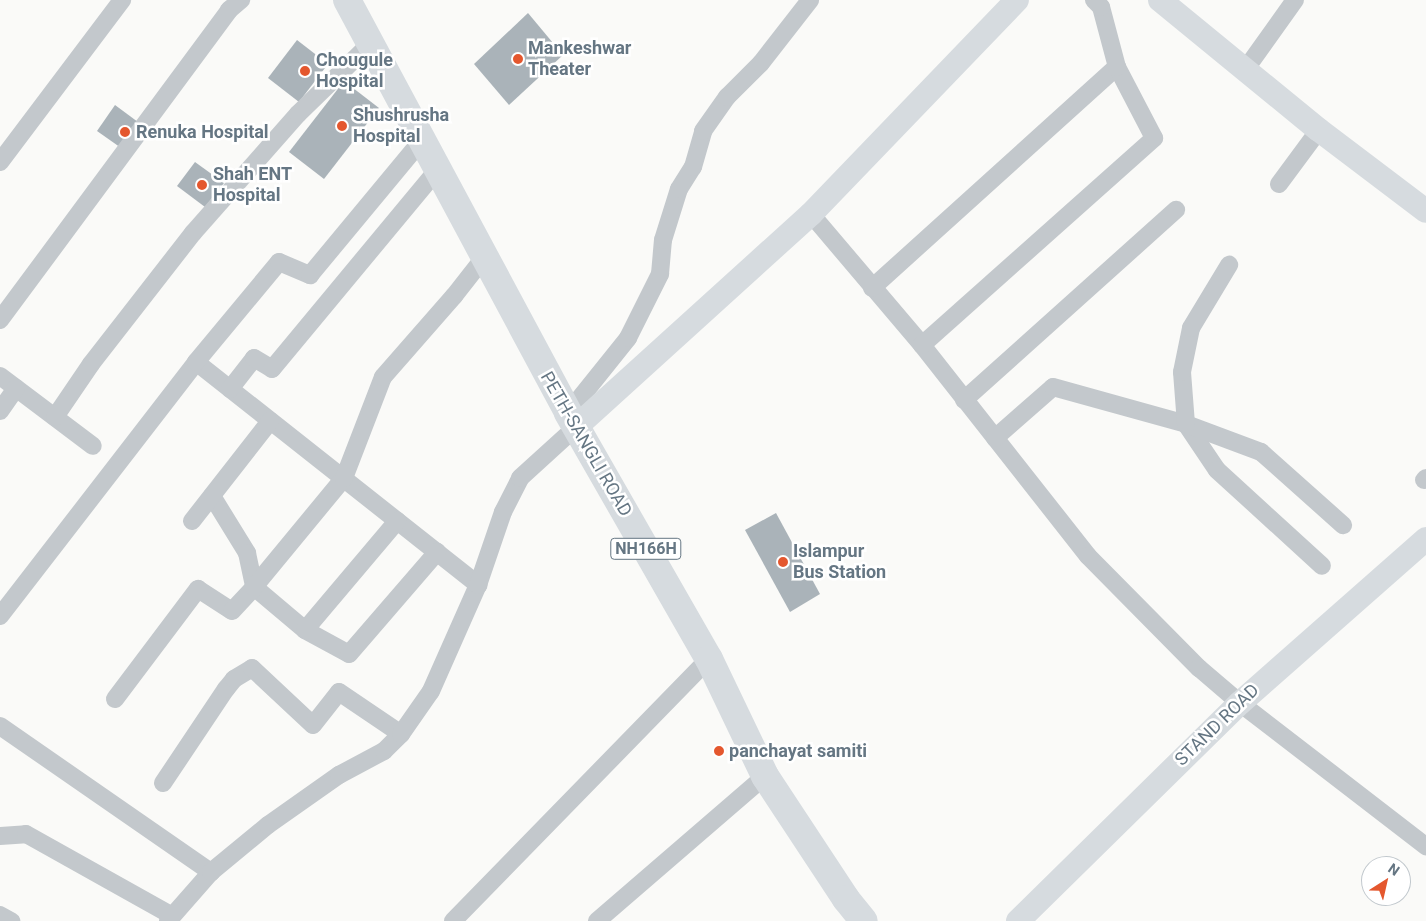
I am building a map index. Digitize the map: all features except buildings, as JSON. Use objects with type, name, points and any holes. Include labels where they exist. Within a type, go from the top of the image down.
[{"type":"highway","name":"NH166H","points":[[346,0],[437,170]]},
{"type":"highway","name":"PETH-SANGLI ROAD","points":[[437,170],[572,420],[709,659],[765,776],[846,899],[864,921]]},
{"type":"main road","points":[[572,420],[811,214],[1017,0]]},
{"type":"main road","points":[[1160,0],[1319,130],[1426,211]]},
{"type":"main road","name":"STAND ROAD","points":[[1018,921],[1240,702],[1426,539]]},
{"type":"street","points":[[0,162],[122,0]]},
{"type":"street","points":[[0,836],[26,834],[170,918],[211,872],[268,825],[339,776],[384,751],[401,734],[431,691],[478,585],[503,512],[520,478],[572,420],[628,338],[660,274],[664,240],[679,189],[693,167],[703,131],[727,97],[760,63],[810,0]]},
{"type":"street","points":[[922,345],[1154,138],[1117,67],[1101,7],[1094,0]]},
{"type":"street","points":[[1245,70],[1295,0]]},
{"type":"street","points":[[0,320],[230,3]]},
{"type":"street","points":[[55,417],[91,364],[193,233],[298,114],[370,44]]},
{"type":"street","points":[[872,288],[1117,67]]},
{"type":"street","points":[[1279,184],[1319,130]]},
{"type":"street","points":[[2,605],[196,362],[279,262],[310,275],[422,140]]},
{"type":"street","points":[[230,389],[254,358],[272,369],[437,170]]},
{"type":"street","points":[[964,400],[1176,210]]},
{"type":"street","points":[[811,214],[922,345],[1088,556],[1199,668],[1426,846]]},
{"type":"street","points":[[115,699],[198,589],[232,611],[254,587],[344,478],[383,378],[484,259]]},
{"type":"street","points":[[1229,265],[1191,328],[1182,372],[1186,424],[1217,470],[1322,566]]},
{"type":"street","points":[[196,362],[478,585]]},
{"type":"street","points":[[0,376],[93,446]]},
{"type":"street","points":[[995,438],[1053,387],[1186,424],[1261,452],[1343,525]]},
{"type":"street","points":[[0,411],[16,388]]},
{"type":"street","points":[[192,521],[270,421]]},
{"type":"street","points":[[212,496],[247,553],[254,587],[305,630],[349,654],[437,552]]},
{"type":"street","points":[[305,630],[397,521]]},
{"type":"street","points":[[453,921],[709,659]]},
{"type":"street","points":[[163,783],[234,679],[252,668],[313,725],[339,692],[401,734]]},
{"type":"street","points":[[0,726],[211,872]]},
{"type":"street","points":[[597,921],[765,776]]},
{"type":"street","points":[[0,915],[11,921]]},
{"type":"place","name":"Mankeshwar Theater","points":[[518,59]]},
{"type":"place","name":"Chougule Hospital","points":[[305,71]]},
{"type":"place","name":"Shushrusha Hospital","points":[[342,126]]},
{"type":"place","name":"Renuka Hospital","points":[[125,132]]},
{"type":"place","name":"Shah ENT Hospital","points":[[202,185]]},
{"type":"place","name":"Islampur Bus Station","points":[[783,562]]},
{"type":"place","name":"panchayat samiti","points":[[719,751]]}]
